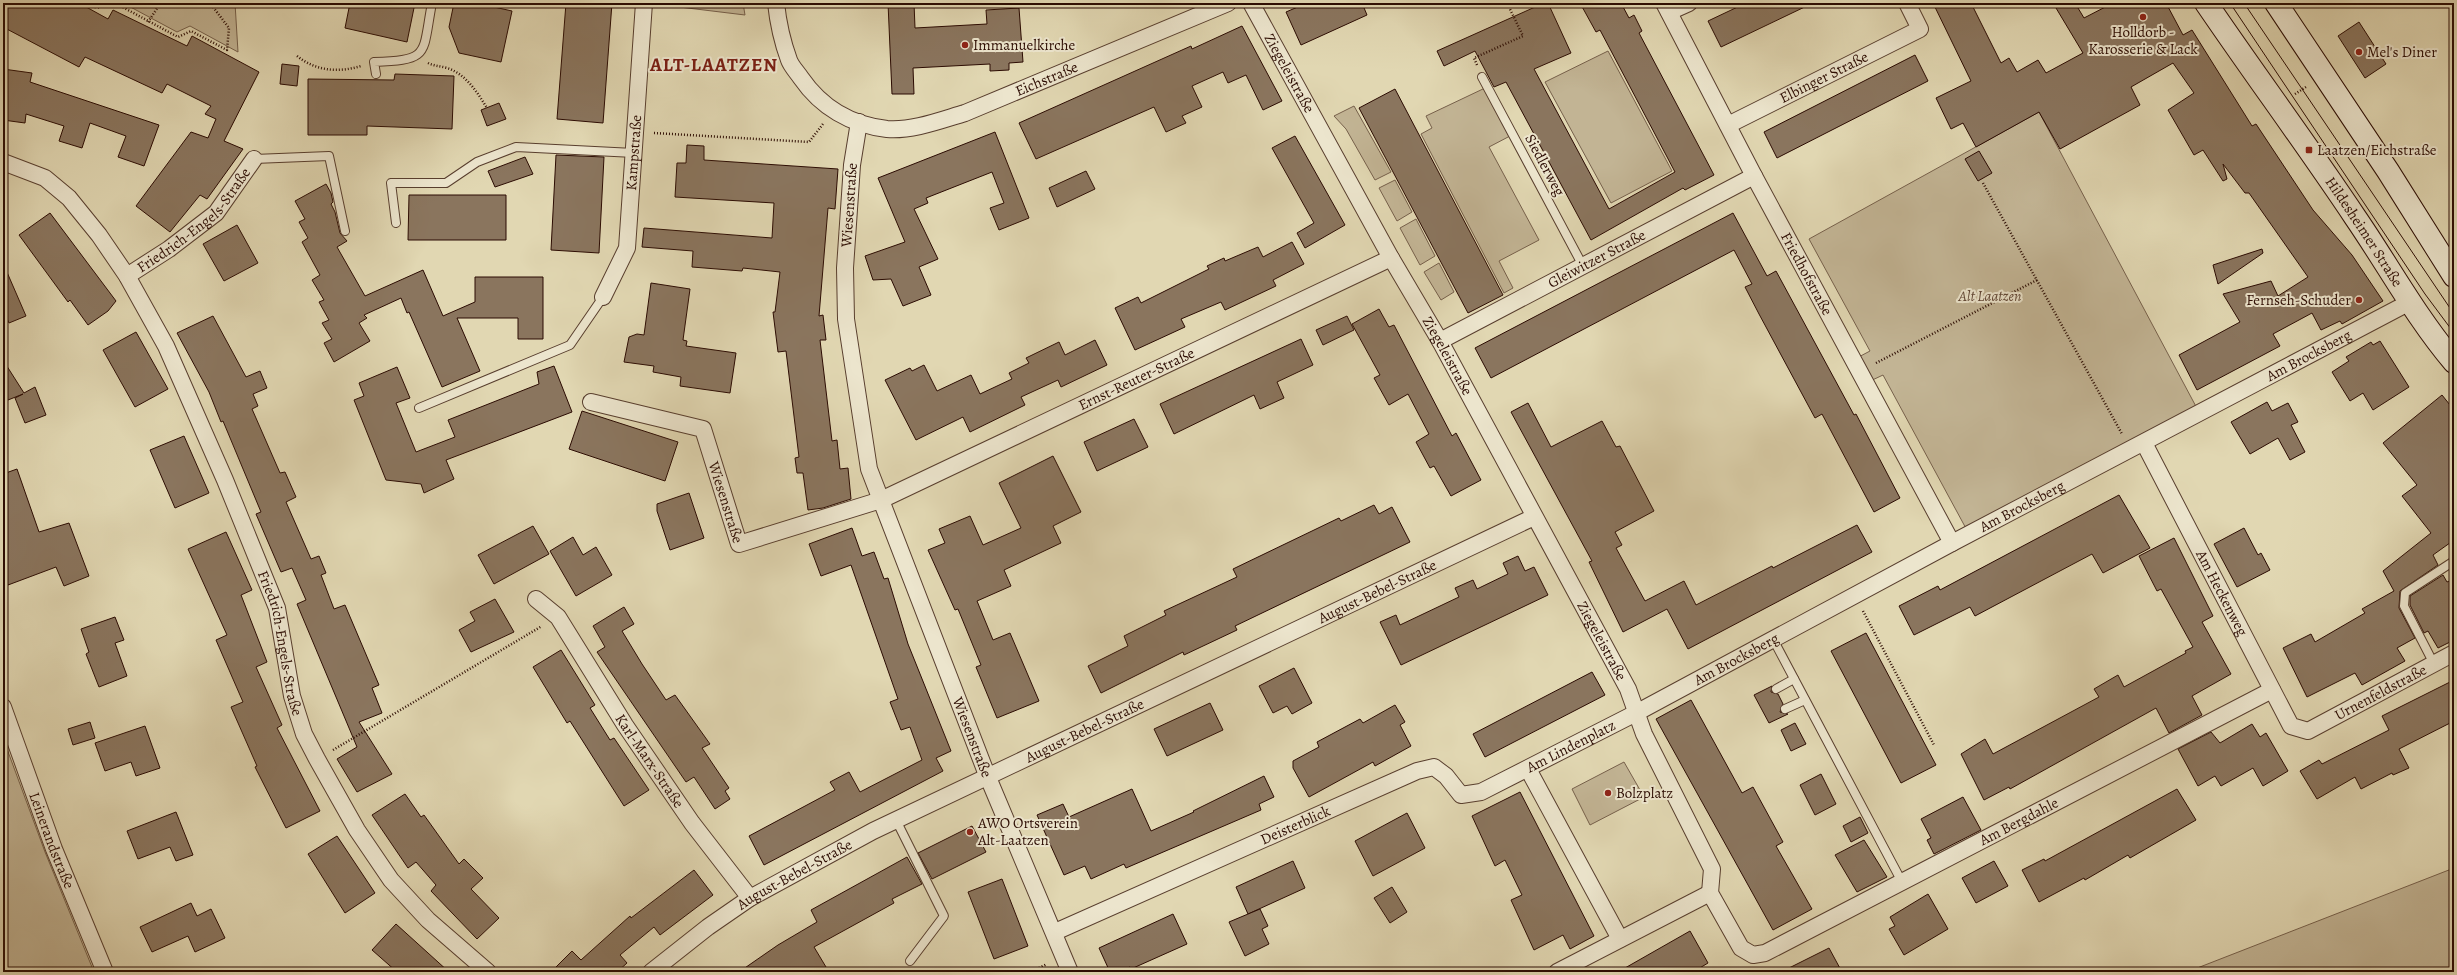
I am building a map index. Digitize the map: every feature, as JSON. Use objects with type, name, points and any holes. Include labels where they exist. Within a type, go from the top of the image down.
[{"type":"main road","name":"Hildesheimer Straße","points":[[2206,3],[2276,106],[2356,218],[2436,341],[2454,362]]},
{"type":"main road","points":[[2276,3],[2388,171],[2454,276]]},
{"type":"street","name":"Kampstraße","points":[[603,297],[627,248],[644,3]]},
{"type":"street","name":"Eichstraße","points":[[776,3],[778,24],[789,61],[808,89],[833,111],[859,122],[888,129],[915,126],[965,113],[1227,3]]},
{"type":"street","name":"Ziegeleistraße","points":[[1251,3],[1391,258],[1440,341],[1628,689],[1636,713]]},
{"type":"street","points":[[1666,8],[1689,3]]},
{"type":"street","name":"Elbinger Straße","points":[[1728,125],[1920,29],[1907,3]]},
{"type":"street","name":"Friedhofstraße","points":[[1666,8],[1754,176],[1952,543]]},
{"type":"street","name":"Wiesenstraße","points":[[859,122],[852,164],[844,268],[846,319],[869,469],[987,776],[1055,932],[1070,972]]},
{"type":"street","name":"Friedrich-Engels-Straße","points":[[127,276],[169,249],[216,213],[254,159]]},
{"type":"street","name":"Friedrich-Engels-Straße","points":[[3,162],[45,178],[69,198],[99,235],[127,276],[172,359],[277,608],[292,696],[304,734],[357,830],[391,880],[428,920],[488,972]]},
{"type":"street","name":"Gleiwitzer Straße","points":[[1440,341],[1754,176]]},
{"type":"street","name":"Ernst-Reuter-Straße","points":[[881,500],[1391,258]]},
{"type":"street","name":"Am Brocksberg","points":[[1636,713],[1952,543],[2138,447],[2410,302]]},
{"type":"street","name":"Wiesenstraße","points":[[591,402],[703,429],[739,544],[881,500]]},
{"type":"street","name":"Am Heckenweg","points":[[2138,447],[2291,726],[2308,731]]},
{"type":"street","name":"August-Bebel-Straße","points":[[651,972],[708,927],[750,898],[896,820],[1534,517]]},
{"type":"street","name":"Karl-Marx-Straße","points":[[536,599],[558,617],[625,725],[692,823],[750,898]]},
{"type":"street","name":"Urnenfeldstraße","points":[[2308,731],[2454,653]]},
{"type":"street","name":"Am Bergdahle","points":[[1710,893],[1741,948],[1753,955],[1765,953],[2272,690]]},
{"type":"street","name":"Leinerandstraße","points":[[3,707],[54,849],[105,972]]},
{"type":"street","name":"Am Lindenplatz","points":[[1620,939],[1528,768],[1636,713],[1644,734],[1712,869],[1710,893]]},
{"type":"street","name":"Deisterblick","points":[[1055,932],[1417,771],[1434,767],[1446,776],[1461,795],[1481,792],[1528,768]]},
{"type":"street","points":[[1557,972],[1710,893]]},
{"type":"lane","points":[[376,74],[374,62],[407,61],[420,53],[424,46],[432,3]]},
{"type":"lane","name":"Siedlerweg","points":[[1482,77],[1583,266]]},
{"type":"lane","points":[[396,222],[391,183],[446,183],[477,162],[516,148],[634,153]]},
{"type":"lane","points":[[254,159],[329,156],[345,231]]},
{"type":"lane","points":[[419,408],[570,345],[603,297]]},
{"type":"lane","points":[[2434,664],[2404,606],[2403,600],[2405,593],[2454,561]]},
{"type":"lane","points":[[1773,639],[1902,882]]},
{"type":"lane","points":[[1776,689],[1794,679]]},
{"type":"lane","points":[[1785,710],[1805,700]]},
{"type":"lane","points":[[896,820],[944,916],[910,961]]},
{"type":"path","points":[[87,3],[97,8],[110,3]]},
{"type":"path","points":[[115,3],[178,37],[192,31],[227,50],[229,28],[210,3]]},
{"type":"path","points":[[148,22],[158,7],[166,3]]},
{"type":"path","points":[[1482,77],[1474,58],[1522,36],[1507,3]]},
{"type":"path","points":[[420,53],[424,61],[448,68],[462,76],[474,88],[487,108]]},
{"type":"path","points":[[297,56],[308,65],[326,69],[355,68],[374,62]]},
{"type":"path","points":[[2276,106],[2324,76]]},
{"type":"path","points":[[635,132],[809,142],[833,111]]},
{"type":"path","points":[[1983,183],[2037,280],[2138,447]]},
{"type":"path","points":[[1859,371],[2037,280]]},
{"type":"path","points":[[1855,595],[1934,745]]},
{"type":"path","points":[[317,759],[558,617]]},
{"type":"green space","points":[[123,3],[235,3],[238,52],[190,26],[177,32]]},
{"type":"green space","points":[[663,3],[743,3],[745,15],[663,5]]},
{"type":"green space","points":[[1608,51],[1672,171],[1611,203],[1545,82]]},
{"type":"green space","points":[[1485,88],[1510,136],[1489,147],[1539,240],[1499,261],[1513,288],[1504,293],[1421,134],[1432,128],[1426,116]]},
{"type":"green space","points":[[1354,106],[1391,172],[1375,180],[1346,129],[1334,116]]},
{"type":"green space","name":"Alt Laatzen","points":[[2039,112],[2200,414],[1969,534],[1883,375],[1866,383],[1853,360],[1870,351],[1809,239]]},
{"type":"green space","points":[[1395,180],[1412,212],[1397,221],[1379,188]]},
{"type":"green space","points":[[1416,219],[1435,256],[1420,265],[1400,228]]},
{"type":"green space","points":[[1439,263],[1454,292],[1441,300],[1424,272]]},
{"type":"green space","points":[[3,738],[45,852],[94,972],[3,972]]},
{"type":"green space","name":"Bolzplatz","points":[[1624,762],[1644,797],[1590,825],[1572,789]]},
{"type":"green space","points":[[2454,868],[2454,972],[2187,972]]},
{"type":"building","points":[[3,3],[79,3],[108,19],[113,10],[187,46],[192,36],[259,72],[224,141],[243,149],[207,199],[200,195],[170,232],[136,206],[191,132],[208,138],[216,119],[205,114],[211,106],[167,84],[162,93],[85,57],[79,67],[3,27]]},
{"type":"building","points":[[350,3],[415,3],[407,42],[345,28]]},
{"type":"building","points":[[454,3],[476,3],[512,11],[501,62],[459,53],[449,27]]},
{"type":"building","points":[[566,3],[612,3],[603,123],[557,119]]},
{"type":"building","name":"Immanuelkirche","points":[[888,3],[914,3],[915,28],[987,24],[986,10],[1019,8],[1023,62],[1009,63],[1009,70],[990,71],[990,64],[913,68],[914,94],[892,94]]},
{"type":"building","points":[[1307,3],[1362,3],[1367,15],[1301,45],[1286,12]]},
{"type":"building","points":[[1544,3],[1548,3],[1571,53],[1534,69],[1609,209],[1675,172],[1600,30],[1596,32],[1580,3],[1621,3],[1629,18],[1634,15],[1642,31],[1639,33],[1714,175],[1685,190],[1683,188],[1591,240],[1506,82],[1494,87],[1475,51],[1444,66],[1437,51]]},
{"type":"building","points":[[1746,3],[1813,3],[1721,47],[1708,21]]},
{"type":"building","points":[[1933,3],[1971,3],[2001,63],[2009,58],[2017,72],[2038,60],[2046,73],[2083,53],[2053,3],[2075,3],[2084,18],[2113,3],[2166,3],[2183,35],[2192,30],[2252,126],[2256,124],[2313,210],[2352,255],[2383,301],[2342,324],[2340,321],[2321,330],[2312,313],[2273,334],[2280,346],[2197,390],[2179,355],[2240,322],[2223,294],[2271,281],[2278,296],[2308,277],[2249,193],[2245,193],[2223,164],[2227,179],[2223,181],[2203,150],[2194,155],[2168,110],[2194,93],[2173,63],[2131,87],[2140,105],[2060,149],[2039,112],[1976,147],[1963,123],[1951,129],[1936,98],[1971,81]]},
{"type":"building","points":[[2359,22],[2386,64],[2365,78],[2338,36]]},
{"type":"building","points":[[1242,26],[1282,101],[1263,110],[1246,75],[1228,83],[1223,72],[1192,86],[1202,107],[1182,116],[1186,123],[1166,132],[1154,107],[1036,159],[1019,123],[1191,46],[1192,49]]},
{"type":"building","points":[[1915,55],[1928,81],[1777,158],[1764,132]]},
{"type":"building","points":[[282,64],[299,66],[297,86],[280,84]]},
{"type":"building","points":[[3,69],[32,73],[30,82],[159,125],[144,166],[118,157],[126,136],[90,123],[82,148],[59,141],[64,126],[26,114],[25,123],[3,120]]},
{"type":"building","points":[[395,74],[454,76],[452,129],[367,126],[367,135],[308,135],[308,79],[394,80]]},
{"type":"building","points":[[1395,89],[1503,295],[1468,313],[1359,108]]},
{"type":"building","points":[[499,103],[506,119],[487,126],[481,110]]},
{"type":"building","points":[[995,132],[1029,218],[999,230],[990,208],[1004,203],[992,172],[926,198],[928,203],[914,209],[938,259],[919,267],[931,295],[903,306],[891,279],[873,280],[865,256],[905,242],[878,178]]},
{"type":"building","points":[[1295,136],[1345,225],[1305,248],[1297,233],[1314,223],[1272,148]]},
{"type":"building","points":[[687,145],[704,146],[704,160],[838,169],[835,209],[828,208],[819,316],[823,315],[826,340],[820,340],[832,441],[837,440],[840,469],[848,468],[851,499],[823,508],[808,510],[803,473],[797,473],[795,458],[799,457],[786,351],[778,352],[773,312],[775,312],[780,272],[743,268],[742,271],[692,267],[693,251],[642,247],[644,228],[772,238],[774,203],[675,197],[677,163],[686,163]]},
{"type":"building","points":[[1979,151],[1992,173],[1978,181],[1965,159]]},
{"type":"building","points":[[556,155],[604,157],[599,253],[551,250]]},
{"type":"building","points":[[525,157],[533,174],[495,187],[488,171]]},
{"type":"building","points":[[1086,171],[1095,189],[1057,207],[1049,188]]},
{"type":"building","points":[[326,184],[331,193],[333,202],[331,204],[335,212],[340,233],[347,241],[337,247],[365,296],[423,270],[443,316],[475,302],[475,277],[543,277],[543,339],[518,339],[518,318],[457,318],[480,371],[442,387],[409,312],[407,313],[401,298],[364,315],[367,318],[359,323],[370,341],[334,362],[324,343],[332,339],[322,323],[329,320],[319,302],[324,300],[312,280],[320,275],[302,242],[308,238],[299,222],[305,219],[295,201]]},
{"type":"building","points":[[409,195],[506,195],[506,240],[408,240]]},
{"type":"building","points":[[50,213],[116,301],[108,311],[88,325],[70,300],[68,302],[19,235]]},
{"type":"building","points":[[1733,213],[1767,276],[1776,271],[1854,415],[1856,414],[1900,498],[1874,512],[1822,414],[1815,418],[1759,314],[1745,287],[1752,284],[1734,250],[1491,378],[1475,348]]},
{"type":"building","points":[[237,225],[258,263],[224,281],[203,244]]},
{"type":"building","points":[[1292,242],[1304,264],[1273,280],[1276,286],[1225,310],[1221,302],[1181,319],[1185,327],[1135,350],[1115,308],[1138,297],[1141,303],[1209,269],[1207,266],[1224,258],[1225,261],[1258,247],[1263,257]]},
{"type":"building","points":[[2262,249],[2263,253],[2218,284],[2213,265]]},
{"type":"building","points":[[3,263],[26,316],[9,323],[3,309]]},
{"type":"building","points":[[651,283],[690,289],[683,340],[687,341],[686,346],[736,353],[730,393],[680,386],[681,377],[653,372],[654,366],[624,362],[629,337],[637,334],[644,335]]},
{"type":"building","points":[[1379,309],[1389,327],[1394,325],[1452,436],[1456,433],[1481,480],[1451,496],[1434,466],[1430,468],[1416,442],[1429,434],[1408,394],[1389,405],[1374,378],[1380,375],[1352,324]]},
{"type":"building","points":[[213,316],[246,377],[260,371],[267,388],[253,394],[258,406],[252,409],[280,473],[285,472],[296,497],[286,502],[311,559],[319,556],[326,573],[321,575],[334,609],[345,605],[379,685],[372,688],[382,713],[359,722],[392,774],[357,792],[337,759],[357,747],[297,604],[306,600],[292,568],[281,572],[256,514],[261,512],[223,421],[221,422],[209,392],[177,333]]},
{"type":"building","points":[[1347,316],[1354,330],[1323,345],[1316,330]]},
{"type":"building","points":[[136,332],[168,389],[135,407],[103,350]]},
{"type":"building","points":[[1301,339],[1313,365],[1277,382],[1284,398],[1260,409],[1254,395],[1174,434],[1160,404]]},
{"type":"building","points":[[1095,340],[1107,365],[1061,387],[1058,380],[1021,397],[1025,405],[970,432],[963,417],[916,440],[885,380],[910,368],[912,371],[924,365],[937,391],[971,375],[980,394],[1012,379],[1009,373],[1029,363],[1026,358],[1059,342],[1065,355]]},
{"type":"building","points":[[2380,341],[2409,387],[2373,410],[2363,393],[2350,401],[2332,372],[2349,361],[2346,357],[2371,342],[2373,345]]},
{"type":"building","points":[[3,360],[24,393],[35,387],[46,415],[25,423],[15,398],[23,394],[3,402]]},
{"type":"building","points":[[554,366],[572,412],[446,460],[454,479],[424,493],[421,484],[386,480],[354,400],[364,396],[359,383],[397,367],[410,398],[396,403],[416,452],[455,437],[448,420],[539,384],[537,372]]},
{"type":"building","points":[[2442,395],[2454,410],[2454,540],[2433,555],[2438,565],[2400,591],[2399,608],[2415,638],[2397,648],[2405,661],[2362,685],[2355,673],[2307,697],[2283,648],[2311,634],[2315,642],[2365,613],[2362,609],[2394,591],[2383,571],[2431,533],[2402,496],[2417,485],[2383,443]]},
{"type":"building","points":[[2267,402],[2272,411],[2288,403],[2298,422],[2291,425],[2305,452],[2290,460],[2278,438],[2250,454],[2231,422]]},
{"type":"building","points":[[1528,403],[1551,447],[1602,421],[1616,447],[1620,446],[1654,511],[1615,532],[1622,545],[1616,548],[1645,601],[1684,581],[1696,605],[1857,525],[1872,552],[1688,649],[1667,609],[1623,632],[1589,562],[1592,561],[1511,412]]},
{"type":"building","points":[[582,411],[678,442],[665,481],[569,449]]},
{"type":"building","points":[[1134,419],[1148,447],[1097,471],[1084,442]]},
{"type":"building","points":[[184,436],[209,493],[175,508],[150,450]]},
{"type":"building","points":[[1053,456],[1081,512],[1053,526],[1061,543],[1004,570],[1011,586],[977,601],[993,640],[1010,633],[1039,701],[997,718],[976,667],[981,665],[958,609],[955,610],[928,550],[945,543],[939,529],[970,516],[983,545],[1021,528],[999,483]]},
{"type":"building","points":[[17,469],[39,532],[69,523],[89,576],[64,586],[56,567],[8,585],[3,573],[3,474]]},
{"type":"building","points":[[689,493],[704,538],[670,550],[657,511],[657,504]]},
{"type":"building","points":[[2119,495],[2150,548],[2103,573],[2092,554],[1975,616],[1970,607],[1914,635],[1899,606],[1938,586],[1940,590]]},
{"type":"building","points":[[1374,505],[1379,514],[1392,507],[1410,542],[1235,626],[1237,630],[1184,655],[1183,652],[1101,693],[1088,666],[1128,646],[1124,636],[1166,615],[1164,611],[1237,577],[1233,569],[1339,518],[1341,521]]},
{"type":"building","points":[[533,526],[549,554],[494,584],[478,555]]},
{"type":"building","points":[[852,528],[862,556],[874,552],[884,579],[888,578],[908,644],[951,751],[936,758],[943,771],[764,865],[749,836],[835,790],[830,782],[849,772],[860,792],[922,760],[910,727],[901,730],[890,702],[898,699],[851,565],[821,576],[809,544]]},
{"type":"building","points":[[2244,528],[2258,555],[2261,553],[2270,570],[2237,587],[2214,544]]},
{"type":"building","points":[[226,532],[252,590],[241,595],[267,662],[256,667],[282,725],[277,728],[320,811],[286,828],[255,767],[257,766],[231,707],[243,702],[216,640],[227,635],[188,549]]},
{"type":"building","points":[[573,537],[583,555],[596,547],[612,575],[576,596],[550,551]]},
{"type":"building","points":[[2174,538],[2213,616],[2202,622],[2231,674],[2192,696],[2202,715],[2169,733],[2156,708],[2010,789],[2009,787],[1984,800],[1961,754],[1985,739],[1993,754],[2099,697],[2094,689],[2118,675],[2124,687],[2186,653],[2185,651],[2193,647],[2161,589],[2157,591],[2139,556]]},
{"type":"building","points":[[1518,556],[1525,571],[1534,567],[1548,595],[1401,665],[1380,622],[1396,615],[1400,625],[1459,597],[1455,588],[1473,580],[1477,589],[1508,574],[1503,563]]},
{"type":"building","points":[[2443,575],[2447,582],[2454,579],[2454,640],[2438,648],[2428,631],[2424,633],[2410,605],[2410,596]]},
{"type":"building","points":[[495,599],[514,632],[471,652],[459,630],[475,621],[470,612]]},
{"type":"building","points":[[624,607],[634,624],[622,631],[642,664],[666,700],[675,695],[710,744],[702,748],[729,788],[725,791],[730,799],[715,809],[694,777],[686,782],[597,652],[605,647],[593,626]]},
{"type":"building","points":[[115,617],[124,640],[115,643],[127,676],[99,687],[86,654],[89,652],[81,629]]},
{"type":"building","points":[[1866,633],[1936,765],[1901,783],[1831,651]]},
{"type":"building","points":[[561,650],[595,705],[590,708],[610,740],[614,738],[649,790],[624,806],[570,721],[567,723],[533,667]]},
{"type":"building","points":[[1294,668],[1312,703],[1292,714],[1287,706],[1273,713],[1259,686]]},
{"type":"building","points":[[1592,672],[1605,695],[1485,757],[1473,734]]},
{"type":"building","points":[[2454,680],[2454,721],[2399,749],[2409,768],[2393,775],[2392,773],[2361,789],[2355,777],[2317,799],[2300,771],[2319,760],[2322,764],[2389,730],[2382,716]]},
{"type":"building","points":[[1772,686],[1771,692],[1778,694],[1783,704],[1780,712],[1788,714],[1769,723],[1754,695]]},
{"type":"building","points":[[1691,700],[1742,793],[1753,787],[1783,842],[1776,846],[1812,909],[1773,930],[1656,719]]},
{"type":"building","points":[[1210,703],[1223,730],[1167,756],[1154,729]]},
{"type":"building","points":[[1395,705],[1405,722],[1400,725],[1411,746],[1375,766],[1373,762],[1309,797],[1293,768],[1293,761],[1319,747],[1317,742],[1360,719],[1363,723]]},
{"type":"building","points":[[90,722],[95,738],[73,745],[68,729]]},
{"type":"building","points":[[1795,723],[1806,744],[1791,751],[1781,730]]},
{"type":"building","points":[[2252,724],[2260,737],[2266,733],[2288,771],[2263,786],[2253,768],[2221,786],[2215,776],[2198,786],[2178,749],[2211,732],[2220,743]]},
{"type":"building","points":[[145,726],[160,768],[136,776],[131,762],[105,771],[95,743]]},
{"type":"building","points":[[1821,774],[1836,804],[1815,815],[1800,785]]},
{"type":"building","points":[[1264,776],[1274,797],[1259,804],[1261,810],[1126,868],[1124,864],[1091,879],[1085,866],[1064,875],[1037,815],[1063,804],[1069,817],[1132,789],[1151,831],[1194,812],[1193,811]]},
{"type":"building","points":[[2177,789],[2196,820],[2130,858],[2128,855],[2085,880],[2084,878],[2039,902],[2022,870],[2044,859],[2045,861]]},
{"type":"building","points":[[1520,792],[1594,936],[1570,949],[1563,935],[1534,950],[1511,900],[1522,895],[1505,860],[1495,866],[1472,816]]},
{"type":"building","points":[[405,794],[421,817],[424,815],[459,864],[464,859],[483,878],[471,889],[499,918],[477,939],[431,891],[436,885],[416,862],[408,868],[372,815]]},
{"type":"building","points":[[1963,797],[1981,830],[1934,854],[1927,840],[1931,838],[1921,819]]},
{"type":"building","points":[[176,812],[193,855],[176,861],[170,847],[138,859],[127,831]]},
{"type":"building","points":[[1407,813],[1425,848],[1373,876],[1355,841]]},
{"type":"building","points":[[1860,817],[1868,833],[1851,842],[1843,826]]},
{"type":"building","points":[[972,826],[986,852],[932,879],[918,853]]},
{"type":"building","points":[[337,836],[375,893],[345,913],[308,854]]},
{"type":"building","points":[[1864,840],[1887,877],[1857,892],[1835,855]]},
{"type":"building","points":[[907,857],[922,884],[892,899],[894,903],[814,947],[829,972],[739,972],[778,945],[817,922],[811,910]]},
{"type":"building","points":[[1293,861],[1305,888],[1248,914],[1236,887]]},
{"type":"building","points":[[1994,861],[2008,886],[1976,903],[1962,878]]},
{"type":"building","points":[[694,870],[713,895],[660,935],[654,927],[620,955],[627,963],[617,972],[551,972],[572,951],[581,960],[630,916],[631,918]]},
{"type":"building","points":[[1002,879],[1028,946],[994,959],[968,892]]},
{"type":"building","points":[[1392,887],[1407,912],[1390,923],[1374,898]]},
{"type":"building","points":[[1928,894],[1948,929],[1904,955],[1889,929],[1895,926],[1890,917]]},
{"type":"building","points":[[191,903],[197,916],[211,909],[225,938],[195,952],[188,936],[152,952],[140,927]]},
{"type":"building","points":[[1260,909],[1268,926],[1262,929],[1269,944],[1245,956],[1229,922]]},
{"type":"building","points":[[1173,914],[1187,944],[1131,969],[1130,967],[1118,972],[1110,972],[1099,948]]},
{"type":"building","points":[[396,924],[449,972],[397,972],[372,950]]},
{"type":"building","points":[[1690,931],[1708,963],[1693,972],[1618,972]]},
{"type":"building","points":[[1829,948],[1842,972],[1781,972]]},
{"type":"tram line","points":[[2230,3],[2425,294],[2454,333]]},
{"type":"tram line","points":[[2244,3],[2454,314]]},
{"type":"place","name":"Holldorb - Karosserie & Lack","points":[[2143,17]]},
{"type":"place","name":"Immanuelkirche","points":[[965,45]]},
{"type":"place","name":"Mel's Diner","points":[[2359,52]]},
{"type":"place","name":"Laatzen/Eichstraße","points":[[2309,150]]},
{"type":"place","name":"Fernseh-Schuder","points":[[2359,300]]},
{"type":"place","name":"Bolzplatz","points":[[1608,793]]},
{"type":"place","name":"AWO Ortsverein Alt-Laatzen","points":[[970,832]]},
{"type":"district","name":"ALT-LAATZEN","points":[[714,65]]}]
